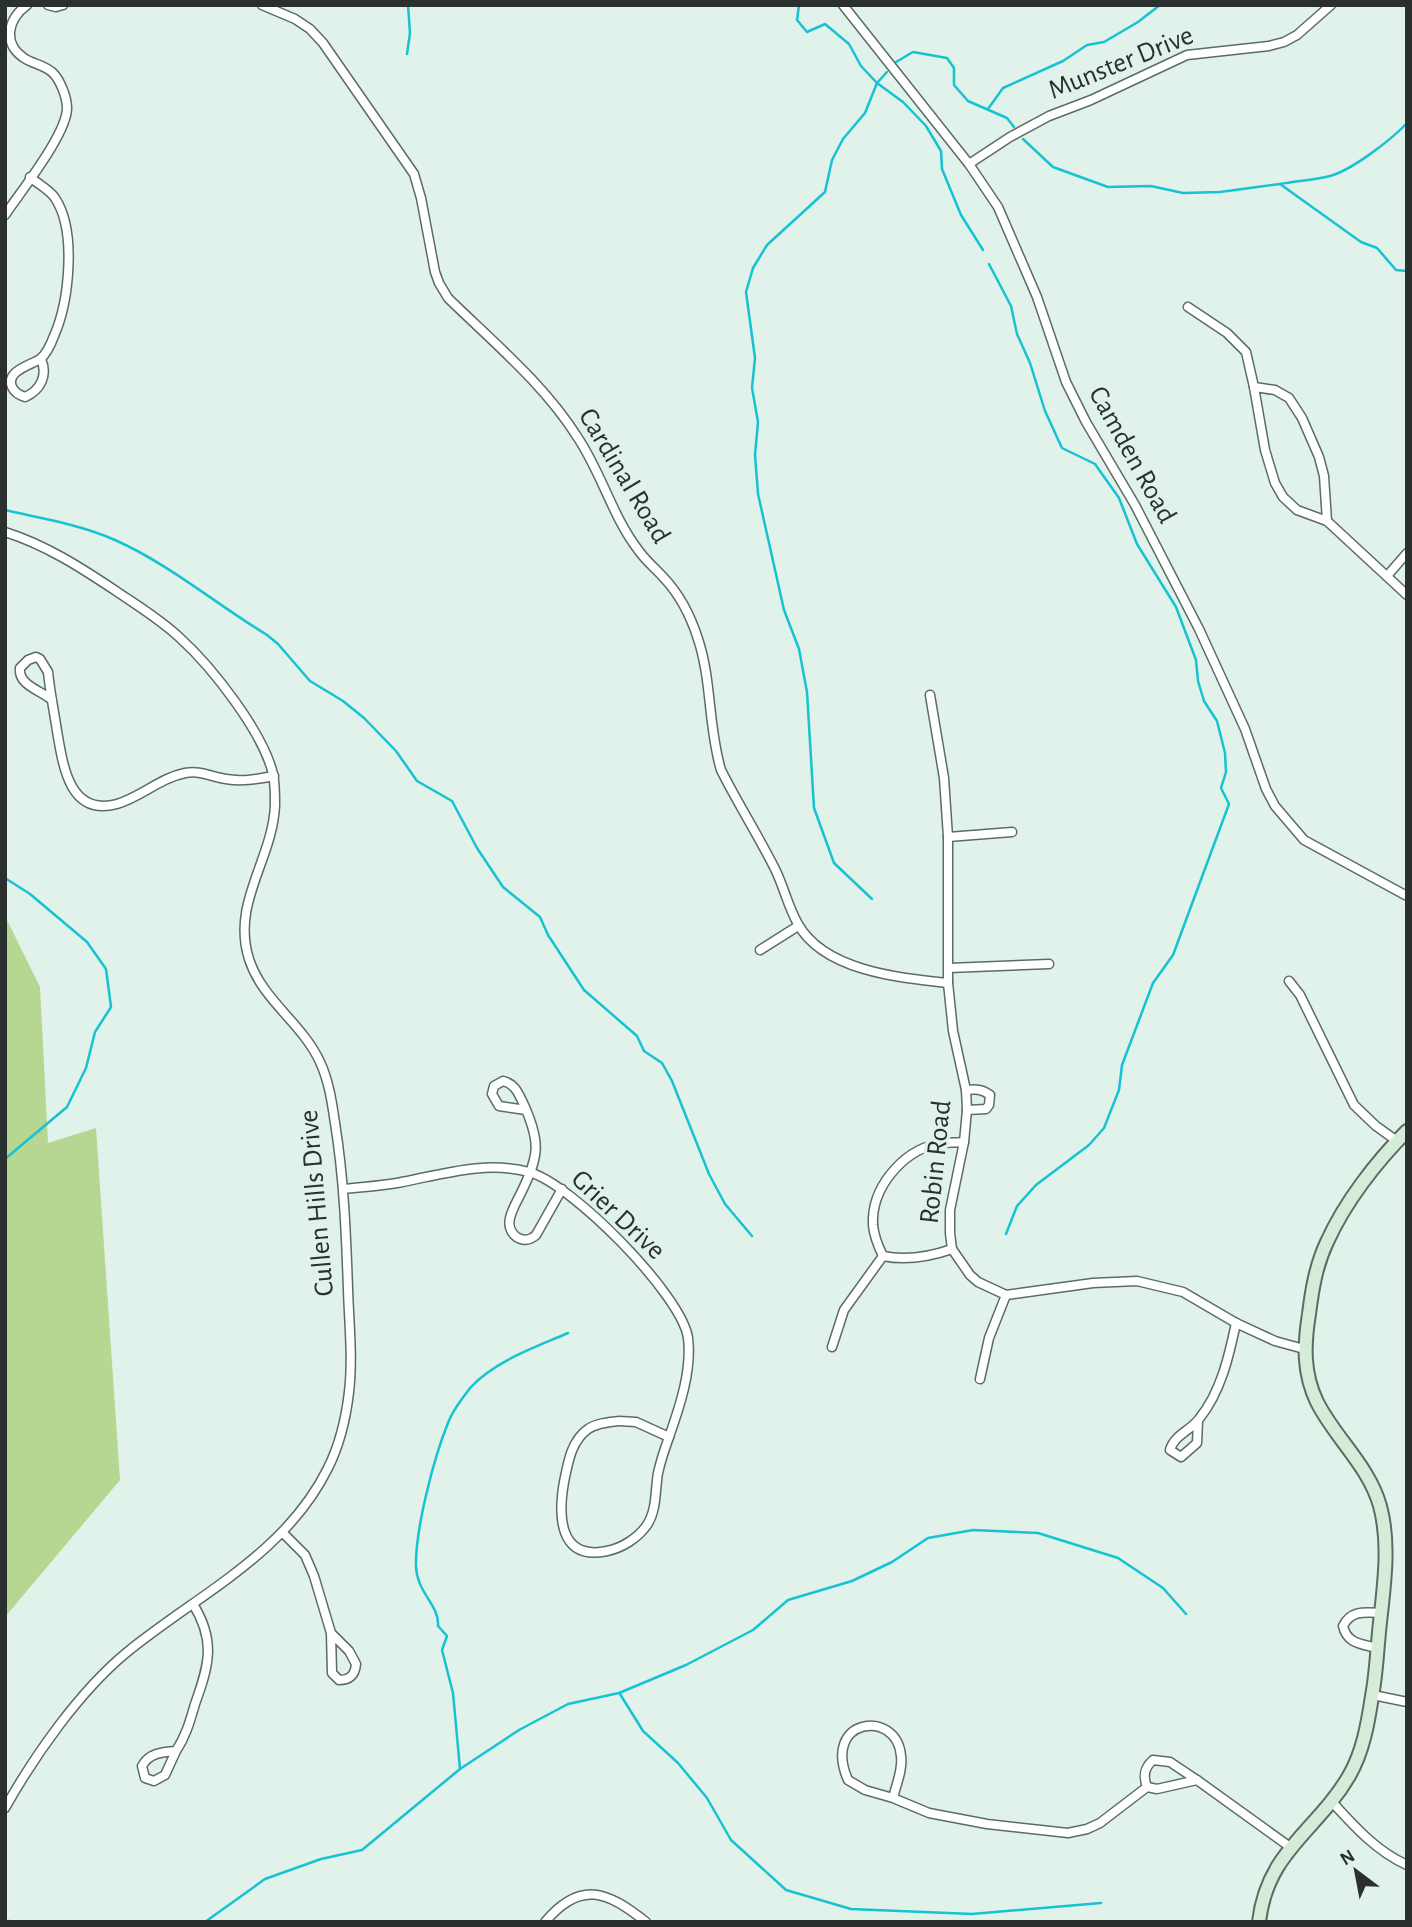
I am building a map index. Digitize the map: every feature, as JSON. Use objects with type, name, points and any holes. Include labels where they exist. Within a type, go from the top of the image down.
[{"type":"main road","points":[[1259,1922],[1271,1875],[1290,1847],[1332,1802],[1350,1775],[1363,1746],[1373,1695],[1385,1568],[1380,1505],[1361,1465],[1317,1401],[1308,1379],[1304,1349],[1314,1282],[1326,1243],[1353,1198],[1407,1131]]},
{"type":"street","points":[[5,215],[61,130],[67,108],[64,94],[53,73],[25,59],[10,39],[9,29],[13,19],[27,5]]},
{"type":"street","points":[[48,5],[63,5]]},
{"type":"street","name":"Cardinal Road","points":[[262,5],[295,19],[310,29],[341,66],[414,174],[435,272],[448,298],[555,406],[579,439],[624,529],[639,551],[667,581],[685,608],[699,641],[721,770],[777,873],[798,926],[822,950],[839,960],[906,978],[948,983]]},
{"type":"street","name":"Camden Road","points":[[843,5],[969,164],[999,207],[1037,298],[1066,382],[1086,422],[1135,505],[1199,629],[1245,729],[1266,789],[1275,806],[1304,840],[1407,896]]},
{"type":"street","name":"Munster Drive","points":[[969,164],[1049,116],[1091,100],[1181,58],[1201,52],[1269,46],[1284,42],[1297,36],[1331,5]]},
{"type":"street","points":[[30,177],[54,196],[64,219],[68,241],[65,302],[51,345],[41,359],[29,364],[14,376],[11,382],[19,395],[25,397],[37,389],[44,375],[41,359]]},
{"type":"street","points":[[1188,307],[1227,332],[1246,352],[1265,450],[1275,483],[1283,497],[1297,510],[1326,522],[1407,595]]},
{"type":"street","points":[[1254,387],[1275,390],[1289,398],[1302,418],[1324,476],[1326,522]]},
{"type":"street","name":"Cullen Hills Drive","points":[[5,532],[34,541],[72,561],[181,638],[225,688],[265,754],[274,776],[274,817],[245,910],[246,949],[250,963],[270,997],[311,1046],[320,1062],[332,1103],[344,1189],[351,1369],[346,1410],[337,1448],[313,1495],[283,1533],[240,1570],[111,1665],[63,1722],[25,1774],[5,1808]]},
{"type":"street","points":[[1387,576],[1407,553]]},
{"type":"street","points":[[52,700],[24,683],[20,677],[20,668],[28,660],[36,657],[48,673],[67,777],[80,797],[94,806],[106,807],[120,803],[174,775],[197,771],[236,780],[274,776]]},
{"type":"street","name":"Robin Road","points":[[930,695],[944,778],[948,837],[948,983],[953,1031],[966,1090],[967,1110],[964,1142],[950,1210],[952,1249],[978,1282],[1006,1295]]},
{"type":"street","points":[[948,837],[1012,832]]},
{"type":"street","points":[[760,950],[798,926]]},
{"type":"street","points":[[949,968],[1049,964]]},
{"type":"street","points":[[1289,981],[1300,995],[1354,1105],[1397,1141]]},
{"type":"street","points":[[526,1110],[499,1106],[492,1094],[494,1086],[503,1082],[509,1083],[518,1093],[526,1110],[538,1149],[531,1172],[510,1216],[510,1229],[517,1238],[531,1240],[540,1231],[562,1189]]},
{"type":"street","points":[[966,1090],[985,1091],[991,1100],[986,1109],[967,1110]]},
{"type":"street","points":[[883,1256],[875,1237],[874,1211],[891,1172],[921,1149],[938,1143],[964,1142]]},
{"type":"street","name":"Grier Drive","points":[[344,1189],[476,1169],[501,1168],[531,1172],[581,1203],[644,1268],[682,1317],[687,1336],[683,1391],[669,1437],[659,1469],[651,1518],[639,1534],[621,1547],[603,1552],[579,1550],[569,1541],[560,1514],[568,1461],[577,1440],[598,1425],[619,1420],[636,1422],[669,1437]]},
{"type":"street","points":[[883,1256],[904,1259],[929,1257],[952,1249]]},
{"type":"street","points":[[832,1348],[844,1310],[883,1256]]},
{"type":"street","points":[[980,1379],[989,1338],[1006,1295],[1093,1283],[1137,1281],[1183,1292],[1236,1323],[1275,1341],[1304,1349]]},
{"type":"street","points":[[1198,1421],[1227,1364],[1236,1323]]},
{"type":"street","points":[[283,1533],[305,1555],[310,1566],[331,1633],[332,1674],[339,1680],[349,1679],[356,1664],[349,1651],[331,1633]]},
{"type":"street","points":[[177,1751],[161,1752],[146,1759],[142,1766],[145,1778],[154,1781],[165,1775],[184,1738],[208,1661],[206,1630],[193,1604]]},
{"type":"street","points":[[1377,1648],[1347,1638],[1343,1626],[1346,1619],[1352,1615],[1381,1613]]},
{"type":"street","points":[[1373,1695],[1407,1702]]},
{"type":"street","points":[[892,1798],[901,1766],[898,1746],[887,1731],[879,1726],[861,1727],[845,1740],[842,1749],[848,1780],[866,1790],[940,1815],[987,1824],[1068,1833],[1100,1823],[1147,1787],[1157,1789],[1197,1780]]},
{"type":"street","points":[[1147,1787],[1147,1765],[1153,1760],[1170,1762],[1290,1847]]},
{"type":"street","points":[[1332,1802],[1379,1849],[1407,1865]]},
{"type":"street","points":[[545,1922],[565,1903],[598,1894],[612,1897],[646,1922]]},
{"type":"green space","points":[[5,916],[40,987],[48,1143],[96,1128],[120,1480],[5,1617]]},
{"type":"waterway","points":[[407,54],[410,33],[408,5]]},
{"type":"waterway","points":[[799,5],[797,20],[807,32],[825,24],[849,44],[861,66],[877,83],[887,72]]},
{"type":"waterway","points":[[988,109],[1003,88],[1063,61],[1087,45],[1104,42],[1160,5]]},
{"type":"waterway","points":[[896,62],[913,52],[947,58],[954,68],[954,85],[968,101],[1007,118],[1014,127]]},
{"type":"waterway","points":[[872,899],[834,863],[814,808],[807,692],[799,649],[784,610],[758,494],[755,455],[758,422],[752,388],[755,358],[746,292],[753,268],[767,245],[825,192],[832,160],[843,139],[865,113],[877,83],[903,102],[926,126],[941,151],[942,169],[961,215],[983,250]]},
{"type":"waterway","points":[[1280,184],[1339,173],[1371,154],[1407,123]]},
{"type":"waterway","points":[[1023,139],[1053,167],[1108,187],[1151,186],[1183,193],[1220,192],[1280,184],[1361,242],[1377,248],[1396,270],[1407,271]]},
{"type":"waterway","points":[[989,264],[1011,306],[1017,334],[1030,363],[1045,411],[1062,448],[1095,464],[1119,498],[1137,544],[1176,607],[1196,660],[1204,701],[1217,721],[1225,753],[1226,772],[1221,788],[1229,804],[1173,955],[1153,983],[1122,1065],[1119,1090],[1104,1128],[1089,1145],[1036,1185],[1017,1206],[1006,1234]]},
{"type":"waterway","points":[[5,510],[89,530],[115,540],[173,572],[278,644],[310,681],[343,701],[364,718],[396,751],[417,781],[452,801],[477,848],[503,887],[540,917],[548,935],[584,990],[637,1036],[644,1051],[662,1063],[672,1081],[709,1174],[725,1204],[752,1236]]},
{"type":"waterway","points":[[5,878],[30,894],[87,942],[106,969],[111,1007],[95,1032],[86,1068],[67,1107],[5,1159]]},
{"type":"waterway","points":[[460,1769],[453,1693],[442,1650],[447,1636],[438,1626],[438,1618],[417,1573],[419,1531],[427,1492],[448,1423],[471,1387],[504,1362],[568,1333]]},
{"type":"waterway","points":[[205,1922],[265,1879],[321,1859],[362,1850],[460,1769],[519,1730],[568,1704],[619,1693],[686,1665],[753,1630],[788,1600],[852,1581],[892,1562],[928,1538],[973,1530],[1038,1533],[1118,1558],[1163,1588],[1186,1614]]},
{"type":"waterway","points":[[620,1694],[643,1731],[678,1763],[707,1798],[731,1840],[786,1890],[851,1909],[972,1914],[1101,1903]]},
{"type":"waterway","points":[[9,1921],[17,1922]]}]
